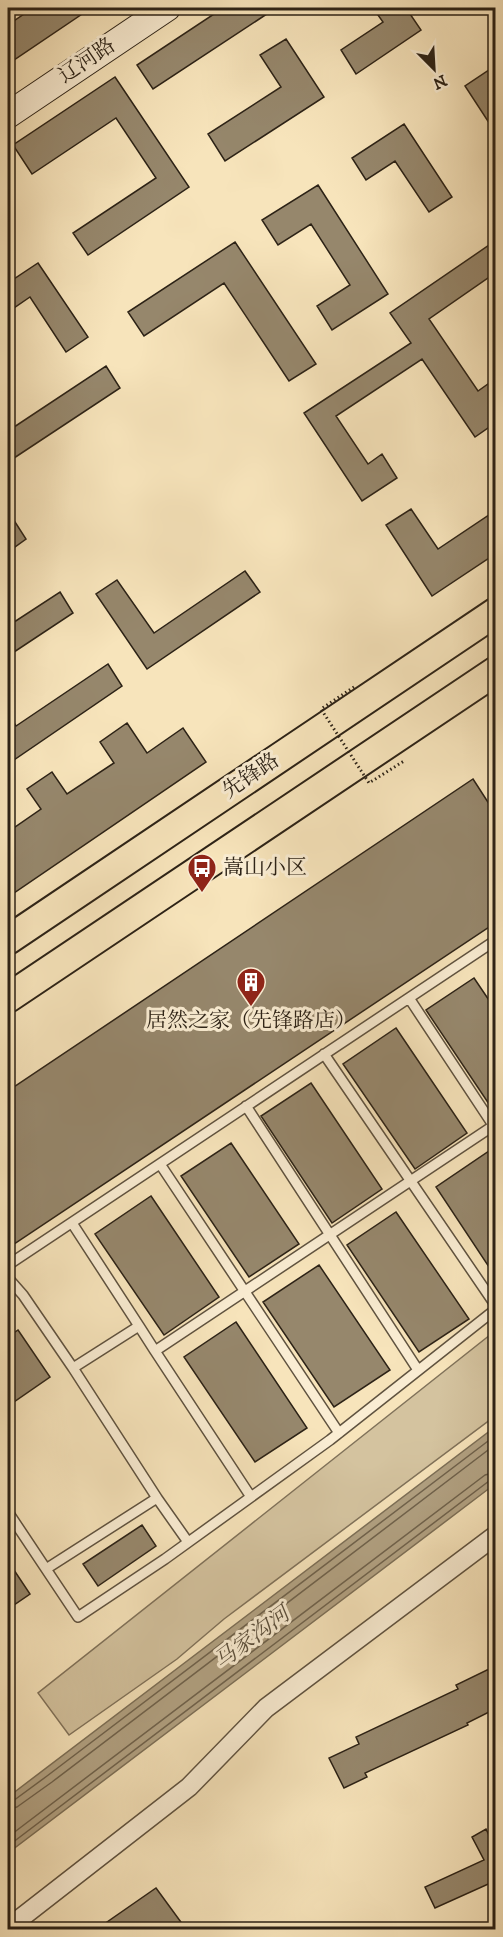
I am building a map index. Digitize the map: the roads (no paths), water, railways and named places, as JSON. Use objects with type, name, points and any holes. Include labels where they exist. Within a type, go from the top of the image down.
[{"type":"main road","name":"辽河路","points":[[8,100],[148,8]]},
{"type":"main road","name":"辽河路","points":[[8,114],[167,8]]},
{"type":"main road","name":"先锋路","points":[[8,940],[495,612]]},
{"type":"main road","points":[[8,998],[495,671]]},
{"type":"street","points":[[8,1928],[189,1787],[266,1708],[495,1535]]},
{"type":"lane","points":[[8,1265],[409,998],[494,945]]},
{"type":"lane","points":[[155,1351],[494,1125],[409,998]]},
{"type":"lane","points":[[8,1515],[78,1617],[188,1542],[339,1433],[495,1307],[324,1054]]},
{"type":"lane","points":[[246,1106],[418,1370]]},
{"type":"lane","points":[[160,1164],[339,1433]]},
{"type":"lane","points":[[72,1223],[251,1497]]},
{"type":"lane","points":[[8,1278],[23,1295],[73,1368],[188,1542]]},
{"type":"lane","points":[[73,1368],[139,1326]]},
{"type":"lane","points":[[46,1569],[157,1498]]},
{"type":"water","name":"马家沟河","points":[[495,1427],[495,1484],[8,1853],[8,1797]]},
{"type":"place","name":"嵩山小区","points":[[202,894]]},
{"type":"place","name":"居然之家（先锋路店）","points":[[251,1008]]}]
